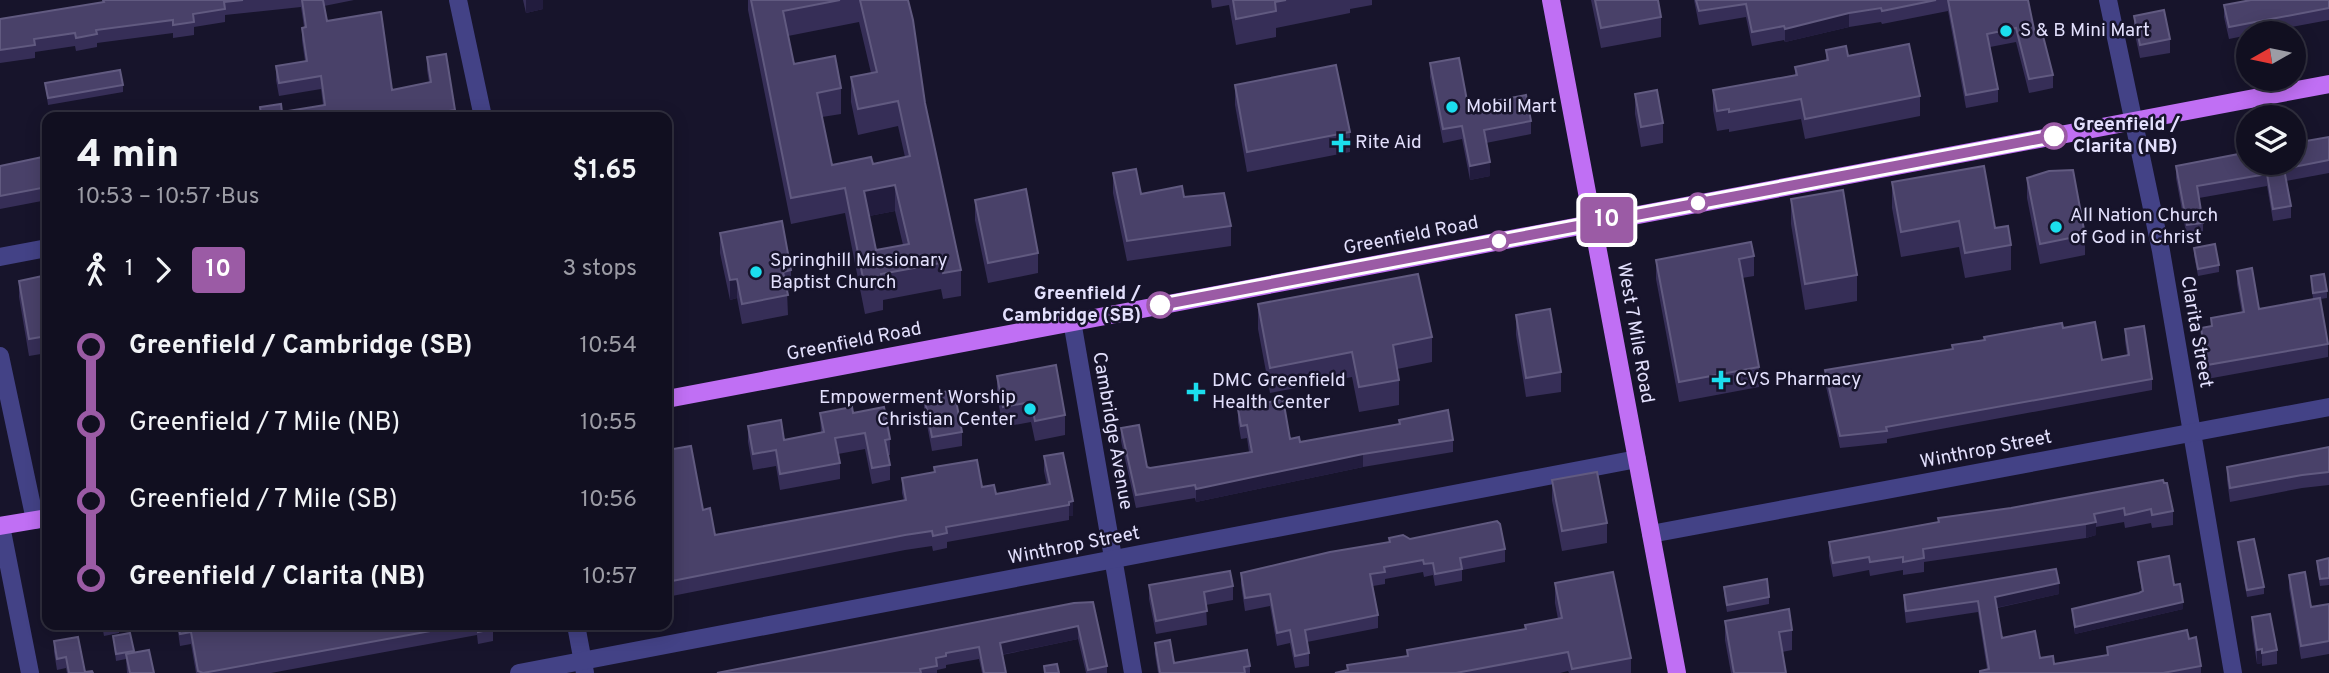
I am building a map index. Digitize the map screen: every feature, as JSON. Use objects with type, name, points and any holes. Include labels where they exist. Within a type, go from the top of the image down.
[{"type":"main road","name":"West 7 Mile Road","points":[[1551,0],[1676,673]]},
{"type":"main road","name":"Greenfield Road","points":[[672,398],[2329,84]]},
{"type":"main road","points":[[1,526],[41,519]]},
{"type":"street","points":[[458,0],[482,112]]},
{"type":"street","name":"Clarita Street","points":[[2108,0],[2156,224],[2234,673]]},
{"type":"street","points":[[0,257],[42,249]]},
{"type":"street","name":"Cambridge Avenue","points":[[1072,321],[1133,673]]},
{"type":"street","points":[[0,356],[41,519]]},
{"type":"street","name":"Winthrop Street","points":[[1651,534],[2329,407]]},
{"type":"street","name":"Winthrop Street","points":[[519,673],[584,667],[1114,559],[1637,459]]},
{"type":"street","points":[[1,526],[30,673]]},
{"type":"street","points":[[577,630],[584,667]]},
{"type":"building","points":[[103,0],[243,0],[224,2],[225,9],[193,14],[194,22],[173,25],[173,20],[96,30],[97,34],[76,38],[75,33],[34,39],[35,45],[0,50],[0,19],[104,2]]},
{"type":"building","points":[[302,0],[323,0],[327,21],[381,12],[392,90],[431,82],[427,57],[446,54],[455,110],[282,112],[325,105],[321,76],[279,83],[276,66],[307,61],[302,28],[306,27]]},
{"type":"building","points":[[751,0],[840,0],[783,11],[794,64],[835,56],[841,88],[817,93],[832,165],[871,157],[873,164],[910,156],[898,101],[858,109],[851,77],[877,72],[860,0],[908,0],[925,103],[961,270],[943,273],[941,263],[881,274],[883,285],[865,288],[845,188],[791,198]],"holes":[[[895,185],[909,244],[876,250],[864,191]]]},
{"type":"building","points":[[1233,0],[1286,0],[1275,2],[1276,11],[1236,19]]},
{"type":"building","points":[[1595,0],[1658,0],[1661,17],[1601,28]]},
{"type":"building","points":[[1696,0],[1936,0],[1882,11],[1881,8],[1849,13],[1785,29],[1784,26],[1752,32],[1746,4],[1699,11]]},
{"type":"building","points":[[1948,0],[2028,0],[2035,34],[2042,32],[2053,75],[2029,79],[2016,28],[1987,34],[1998,89],[1966,95]]},
{"type":"building","points":[[2251,0],[2329,0],[2329,8],[2261,21],[2236,21],[2236,26],[2229,27],[2224,5]]},
{"type":"building","points":[[2164,10],[2170,39],[2140,45],[2134,16]]},
{"type":"building","points":[[1909,44],[1920,96],[1805,119],[1801,99],[1729,112],[1729,109],[1717,111],[1713,90],[1797,75],[1795,67],[1828,60],[1826,50],[1846,46],[1848,56]]},
{"type":"building","points":[[1459,58],[1468,106],[1526,95],[1531,121],[1484,130],[1490,162],[1470,166],[1462,126],[1443,129],[1430,63]]},
{"type":"building","points":[[1336,65],[1350,132],[1247,152],[1235,85]]},
{"type":"building","points":[[120,70],[123,85],[48,98],[45,83]]},
{"type":"building","points":[[1657,90],[1663,123],[1641,127],[1635,94]]},
{"type":"building","points":[[281,104],[282,112],[261,112],[260,107]]},
{"type":"building","points":[[2329,137],[2329,160],[2306,165],[2306,141]]},
{"type":"building","points":[[2236,154],[2236,175],[2261,175],[2197,186],[2203,223],[2187,225],[2176,166]]},
{"type":"building","points":[[42,157],[42,188],[0,196],[0,166]]},
{"type":"building","points":[[1984,166],[1995,228],[2008,226],[2011,245],[1965,253],[1959,221],[1901,232],[1892,182]]},
{"type":"building","points":[[1136,169],[1141,194],[1182,186],[1184,197],[1224,193],[1231,226],[1127,241],[1113,173]]},
{"type":"building","name":"All Nation Church of God in Christ","points":[[2073,170],[2085,235],[2040,244],[2027,178],[2049,171]]},
{"type":"building","points":[[2267,175],[2285,175],[2291,206],[2273,209]]},
{"type":"building","points":[[1026,189],[1038,253],[988,263],[975,200]]},
{"type":"building","points":[[1843,190],[1857,275],[1805,284],[1791,199]]},
{"type":"building","name":"Springhill Missionary Baptist Church","points":[[782,221],[791,270],[783,272],[788,295],[742,304],[737,279],[730,280],[720,233]]},
{"type":"building","points":[[1751,242],[1754,256],[1739,259],[1759,367],[1679,382],[1656,260]]},
{"type":"building","points":[[2215,244],[2219,265],[2198,269],[2194,248]]},
{"type":"building","points":[[2252,268],[2259,309],[2320,298],[2328,344],[2207,365],[2201,328],[2212,326],[2211,318],[2244,312],[2237,271]]},
{"type":"building","points":[[1418,274],[1432,337],[1393,345],[1399,380],[1359,387],[1352,352],[1270,368],[1258,304]]},
{"type":"building","points":[[2324,274],[2327,291],[2313,293],[2311,276]]},
{"type":"building","points":[[42,276],[42,337],[29,339],[19,281]]},
{"type":"building","points":[[1550,309],[1561,372],[1526,378],[1516,315]]},
{"type":"building","points":[[2095,322],[2102,360],[2129,355],[2125,329],[2144,326],[2152,379],[1886,427],[1887,431],[1840,436],[1825,370],[1953,349],[1952,345],[1985,340],[1984,337],[2062,323],[2063,328]]},
{"type":"building","points":[[1056,365],[1065,415],[1035,421],[1031,402],[1003,407],[997,376]]},
{"type":"building","points":[[954,390],[962,432],[932,437],[924,396]]},
{"type":"building","points":[[1283,399],[1290,439],[1299,437],[1300,442],[1400,424],[1399,420],[1448,410],[1453,440],[1363,454],[1196,489],[1195,485],[1136,495],[1121,428],[1139,425],[1147,467],[1150,468],[1252,452],[1247,425],[1241,426],[1238,409]]},
{"type":"building","points":[[852,407],[853,413],[884,407],[890,439],[885,440],[890,465],[872,468],[865,433],[835,438],[840,463],[780,474],[776,450],[753,454],[748,426],[781,420],[784,440],[824,432],[820,413]]},
{"type":"building","points":[[691,446],[703,510],[710,508],[715,535],[906,500],[902,478],[935,472],[934,467],[977,460],[982,487],[994,485],[996,494],[1050,484],[1044,456],[1063,453],[1073,501],[1069,502],[1069,505],[946,527],[947,533],[933,536],[932,531],[905,535],[672,581],[672,449]]},
{"type":"building","points":[[2329,447],[2329,472],[2230,488],[2227,467]]},
{"type":"building","points":[[1597,472],[1607,523],[1562,531],[1552,480]]},
{"type":"building","points":[[2163,480],[2167,483],[2173,511],[2152,515],[2151,509],[2125,515],[2124,508],[2094,514],[2096,522],[1923,549],[1924,558],[1903,562],[1903,557],[1870,562],[1869,557],[1833,563],[1829,542],[1939,522],[1938,518],[2011,508]]},
{"type":"building","points":[[1497,521],[1505,549],[1460,558],[1462,569],[1435,574],[1433,563],[1424,564],[1423,560],[1384,567],[1385,572],[1370,574],[1378,615],[1305,630],[1309,653],[1295,656],[1290,630],[1277,633],[1270,594],[1245,598],[1241,573],[1330,552],[1390,542],[1389,538],[1403,535],[1410,539]]},
{"type":"building","points":[[2254,539],[2264,587],[2247,590],[2238,542]]},
{"type":"building","points":[[2169,556],[2174,585],[2180,584],[2183,602],[2075,627],[2072,609],[2143,591],[2138,562]]},
{"type":"building","points":[[2329,558],[2329,578],[2320,579],[2317,561]]},
{"type":"building","points":[[2056,569],[2059,583],[1995,597],[2002,638],[2035,631],[2040,658],[2053,656],[2054,664],[2108,655],[2107,647],[2187,630],[2189,639],[2196,637],[2201,666],[2163,673],[1980,673],[1989,669],[1978,601],[1906,611],[1904,595]]},
{"type":"building","points":[[1230,571],[1233,586],[1204,592],[1207,611],[1156,621],[1149,585]]},
{"type":"building","points":[[1613,572],[1631,658],[1572,669],[1568,652],[1456,673],[1335,673],[1348,670],[1347,665],[1408,656],[1407,650],[1526,629],[1525,625],[1562,618],[1555,583]]},
{"type":"building","points":[[2305,572],[2311,607],[2329,604],[2329,641],[2301,646],[2289,575]]},
{"type":"building","points":[[1767,579],[1769,597],[1727,605],[1724,587]]},
{"type":"building","points":[[1093,602],[1107,666],[1088,670],[1078,626],[1000,643],[1006,673],[984,673],[979,647],[946,653],[946,656],[936,658],[937,666],[920,669],[921,673],[717,673],[1074,603]]},
{"type":"building","points":[[1789,609],[1792,630],[1779,632],[1786,673],[1734,673],[1725,621]]},
{"type":"building","points":[[2270,614],[2277,650],[2262,653],[2262,649],[2257,650],[2252,617]]},
{"type":"building","points":[[179,630],[436,630],[203,673],[198,671],[191,632],[180,634]]},
{"type":"building","points":[[130,633],[134,651],[116,654],[113,636]]},
{"type":"building","points":[[78,637],[85,672],[93,673],[69,673],[66,657],[57,659],[54,641]]},
{"type":"building","points":[[1170,640],[1174,663],[1247,650],[1250,666],[1244,667],[1245,673],[1160,673],[1155,643]]},
{"type":"building","points":[[149,650],[154,673],[130,673],[126,654]]},
{"type":"building","points":[[1057,664],[1059,673],[1045,673],[1044,666]]},
{"type":"bus line","name":"10","points":[[1160,305],[2054,136]]},
{"type":"place","name":"S & B Mini Mart","points":[[2006,31]]},
{"type":"place","name":"Mobil Mart","points":[[1452,107]]},
{"type":"place","name":"Greenfield / Clarita (NB)","points":[[2054,136]]},
{"type":"place","name":"Rite Aid","points":[[1341,143]]},
{"type":"place","name":"All Nation Church of God in Christ","points":[[2056,227]]},
{"type":"place","name":"Springhill Missionary Baptist Church","points":[[756,272]]},
{"type":"place","name":"Greenfield / Cambridge (SB)","points":[[1160,305]]},
{"type":"place","name":"CVS Pharmacy","points":[[1721,380]]},
{"type":"place","name":"DMC Greenfield Health Center","points":[[1196,392]]},
{"type":"place","name":"Empowerment Worship Christian Center","points":[[1030,409]]}]
